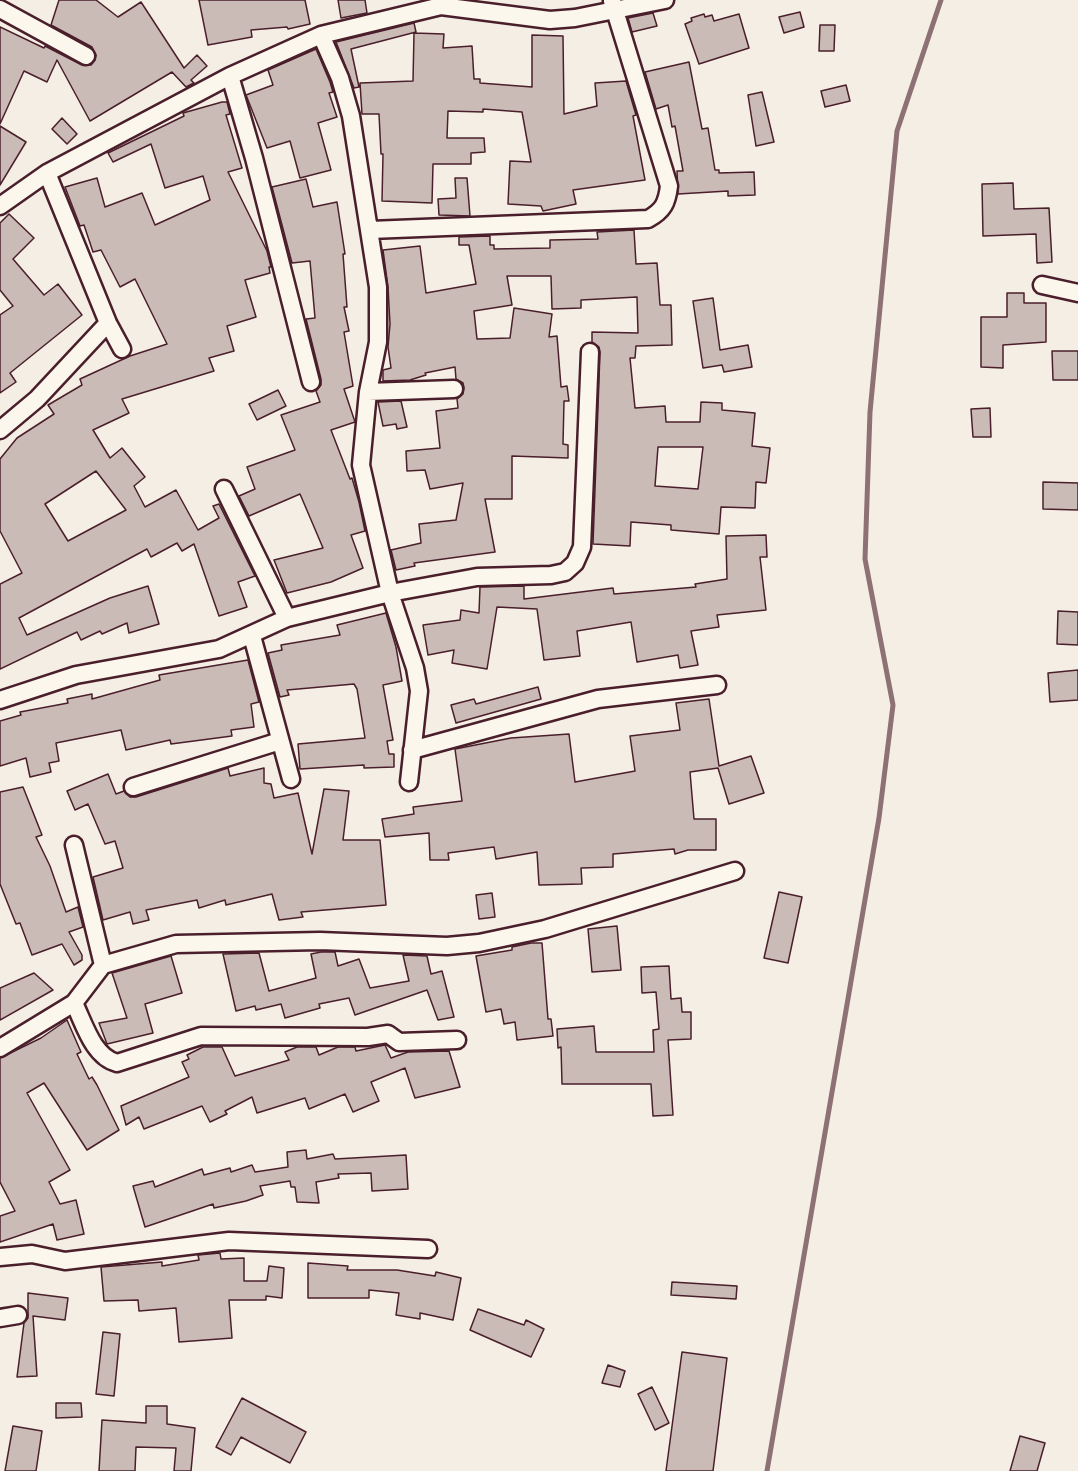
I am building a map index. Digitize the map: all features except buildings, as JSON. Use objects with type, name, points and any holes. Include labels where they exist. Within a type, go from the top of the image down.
[{"type":"street","points":[[0,206],[47,173],[230,76],[321,35],[441,6],[550,20],[612,5],[665,0]]},
{"type":"street","points":[[370,230],[648,219],[659,213],[667,202],[669,186],[612,5]]},
{"type":"street","points":[[0,9],[86,56]]},
{"type":"street","points":[[321,35],[340,78],[351,116],[378,287],[378,342],[368,392],[361,465],[390,593],[416,668],[419,691],[409,782]]},
{"type":"street","points":[[230,76],[254,158],[311,382]]},
{"type":"street","points":[[47,173],[108,323],[122,349]]},
{"type":"street","points":[[1042,285],[1078,292]]},
{"type":"street","points":[[0,430],[37,399],[108,323]]},
{"type":"street","points":[[0,700],[53,681],[219,649],[252,636],[287,618],[390,593],[477,578],[551,575],[565,572],[575,563],[582,547],[591,352]]},
{"type":"street","points":[[368,392],[454,388]]},
{"type":"street","points":[[224,489],[287,618]]},
{"type":"street","points":[[252,636],[291,779]]},
{"type":"street","points":[[412,750],[598,699],[717,685]]},
{"type":"street","points":[[133,787],[280,741]]},
{"type":"street","points":[[74,844],[103,965]]},
{"type":"street","points":[[0,1048],[74,1003],[103,965],[176,945],[320,941],[447,946],[479,943],[545,929],[735,871]]},
{"type":"street","points":[[74,1003],[98,1051],[107,1060],[117,1063],[201,1036],[369,1037],[388,1034],[399,1042],[457,1040]]},
{"type":"street","points":[[0,1257],[32,1254],[65,1261],[229,1241],[428,1250]]},
{"type":"street","points":[[0,1318],[18,1315]]},
{"type":"waterway","points":[[767,1471],[879,818],[893,705],[865,559],[870,412],[897,131],[941,0]]}]
